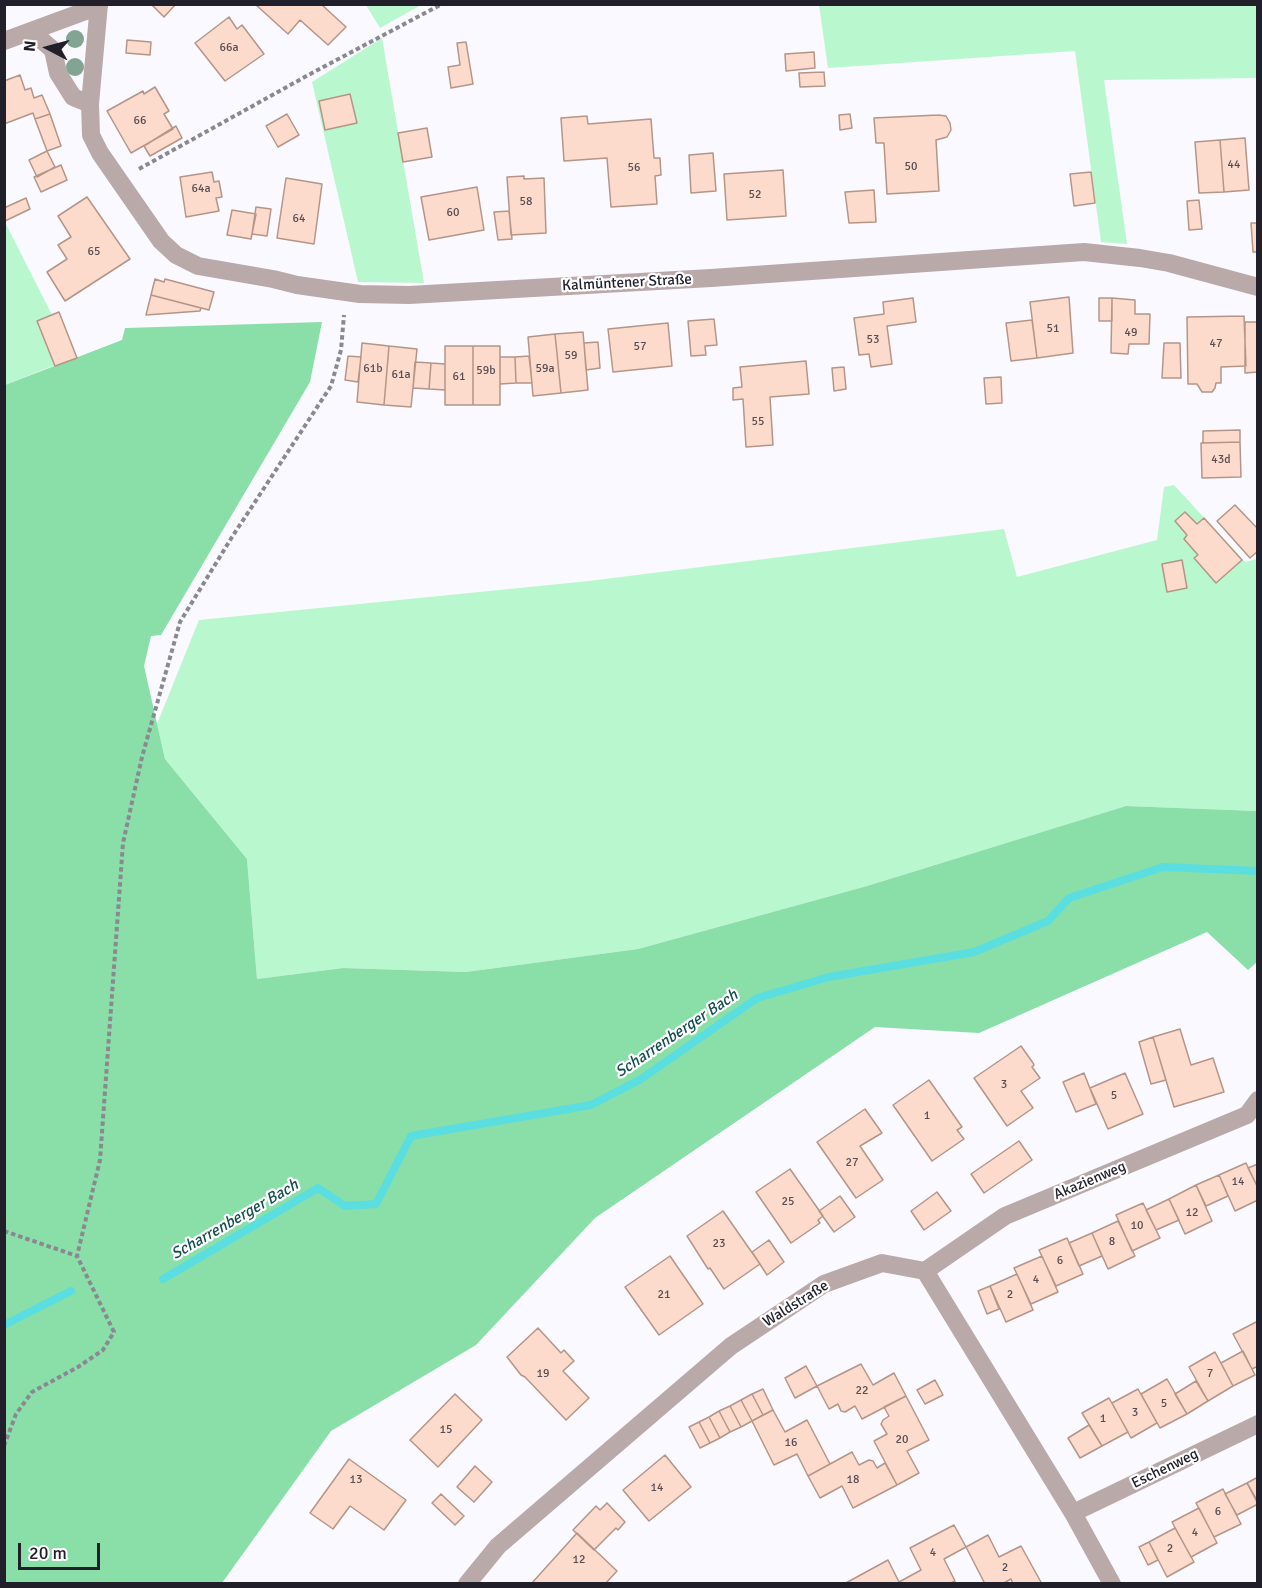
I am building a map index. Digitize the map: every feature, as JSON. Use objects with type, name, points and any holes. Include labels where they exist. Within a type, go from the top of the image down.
[{"type":"street","name":"Kalmüntener Straße","points":[[4,41],[99,5],[90,104],[91,135],[100,153],[161,241],[176,255],[209,269],[345,292],[400,295],[1084,252],[1169,263],[1257,287]]},
{"type":"street","points":[[27,33],[38,37],[53,50],[58,73],[73,97],[90,104]]},
{"type":"street","name":"Akazienweg","points":[[925,1271],[1005,1216],[1247,1115],[1257,1100]]},
{"type":"street","name":"Waldstraße","points":[[467,1584],[498,1546],[731,1346],[824,1284],[882,1263],[925,1271]]},
{"type":"street","points":[[925,1271],[1073,1513],[1113,1584]]},
{"type":"street","name":"Eschenweg","points":[[1073,1513],[1257,1424]]},
{"type":"path","points":[[120,180],[312,73],[442,4]]},
{"type":"path","points":[[4,1446],[16,1414],[32,1392],[103,1350],[114,1332],[77,1256],[100,1160],[123,843],[142,757],[180,622],[232,537],[331,386],[341,350],[345,292]]},
{"type":"path","points":[[4,1231],[77,1256]]},
{"type":"green space","points":[[366,5],[421,5],[380,28]]},
{"type":"green space","points":[[819,5],[1257,5],[1257,78],[1104,80],[1127,244],[1101,242],[1075,51],[828,68]]},
{"type":"green space","points":[[382,38],[424,283],[358,282],[312,82]]},
{"type":"green space","points":[[4,220],[52,315],[37,321],[55,365],[5,385]]},
{"type":"green space","points":[[322,322],[310,382],[161,635],[151,636],[144,666],[165,759],[247,859],[257,979],[343,968],[466,972],[638,949],[867,886],[1126,806],[1257,811],[1257,962],[1248,970],[1207,932],[979,1033],[875,1027],[595,1218],[476,1345],[331,1431],[222,1583],[5,1584],[5,385],[122,340],[125,328]]},
{"type":"green space","points":[[1174,485],[1245,562],[1257,559],[1257,811],[1126,806],[867,886],[638,949],[466,972],[343,968],[257,979],[247,859],[165,759],[157,724],[199,620],[589,581],[1004,529],[1017,577],[1157,540],[1164,487]]},
{"type":"building","points":[[151,4],[176,4],[164,17]]},
{"type":"building","points":[[255,4],[321,4],[346,27],[328,45],[300,20],[288,34]]},
{"type":"building","points":[[229,17],[237,29],[242,25],[264,54],[225,81],[195,43]]},
{"type":"building","points":[[127,40],[151,42],[150,55],[126,53]]},
{"type":"building","points":[[466,42],[473,84],[451,88],[448,67],[460,65],[457,43]]},
{"type":"building","points":[[814,52],[815,68],[786,71],[785,54]]},
{"type":"building","points":[[824,72],[825,86],[800,87],[799,73]]},
{"type":"building","points":[[20,75],[25,90],[31,88],[34,98],[42,95],[50,114],[35,119],[33,113],[4,124],[4,81]]},
{"type":"building","points":[[155,87],[169,111],[164,114],[173,129],[131,153],[107,111]]},
{"type":"building","points":[[350,94],[357,123],[325,130],[319,101]]},
{"type":"building","points":[[50,114],[61,146],[47,151],[35,119]]},
{"type":"building","points":[[287,114],[299,135],[278,147],[266,126]]},
{"type":"building","points":[[850,114],[852,128],[840,130],[839,115]]},
{"type":"building","points":[[587,116],[588,124],[651,119],[654,158],[660,158],[661,175],[655,176],[657,204],[611,207],[607,158],[564,161],[561,118]]},
{"type":"building","points":[[946,116],[951,130],[947,137],[936,140],[939,191],[887,194],[884,143],[876,143],[874,118]]},
{"type":"building","points":[[176,126],[182,138],[150,156],[144,146]]},
{"type":"building","points":[[427,128],[432,157],[403,162],[398,133]]},
{"type":"building","points":[[1245,138],[1249,190],[1224,192],[1220,140]]},
{"type":"building","points":[[1220,140],[1224,192],[1199,193],[1195,142]]},
{"type":"building","points":[[47,151],[55,167],[37,177],[29,160]]},
{"type":"building","points":[[713,153],[716,191],[691,193],[689,155]]},
{"type":"building","points":[[61,165],[67,180],[41,192],[34,177]]},
{"type":"building","points":[[783,170],[786,216],[727,220],[724,174]]},
{"type":"building","points":[[212,172],[214,182],[219,181],[222,197],[216,198],[219,211],[186,217],[180,177]]},
{"type":"building","points":[[1091,172],[1095,203],[1074,206],[1070,174]]},
{"type":"building","points":[[524,176],[524,179],[544,178],[546,233],[511,235],[507,177]]},
{"type":"building","points":[[286,178],[322,184],[314,244],[277,238]]},
{"type":"building","points":[[477,187],[484,230],[429,240],[421,197]]},
{"type":"building","points":[[874,190],[876,222],[849,223],[845,192]]},
{"type":"building","points":[[87,197],[130,259],[65,301],[47,272],[67,259],[58,245],[71,237],[58,216]]},
{"type":"building","points":[[26,198],[30,209],[5,221],[4,208]]},
{"type":"building","points":[[1199,200],[1202,229],[1189,230],[1187,201]]},
{"type":"building","points":[[256,207],[271,209],[267,236],[252,234]]},
{"type":"building","points":[[232,210],[256,214],[251,239],[227,235]]},
{"type":"building","points":[[509,211],[512,239],[498,240],[494,212]]},
{"type":"building","points":[[1251,223],[1258,223],[1258,252],[1253,252]]},
{"type":"building","points":[[155,279],[164,282],[165,279],[214,292],[209,310],[151,295]]},
{"type":"building","points":[[151,295],[201,308],[200,311],[146,315]]},
{"type":"building","points":[[1069,297],[1073,353],[1037,358],[1030,302]]},
{"type":"building","points":[[913,298],[916,322],[887,326],[892,364],[871,367],[869,354],[859,355],[854,318],[884,314],[883,302]]},
{"type":"building","points":[[1099,298],[1112,298],[1112,321],[1099,321]]},
{"type":"building","points":[[1112,298],[1135,300],[1135,314],[1150,314],[1149,344],[1129,344],[1128,354],[1111,353]]},
{"type":"building","points":[[59,312],[77,358],[55,366],[37,321]]},
{"type":"building","points":[[1244,316],[1246,366],[1221,367],[1221,383],[1216,383],[1212,392],[1202,392],[1197,384],[1188,384],[1187,317]]},
{"type":"building","points":[[714,319],[717,345],[705,346],[706,355],[691,356],[688,321]]},
{"type":"building","points":[[1032,320],[1037,358],[1011,361],[1006,323]]},
{"type":"building","points":[[1245,322],[1257,322],[1258,372],[1245,373]]},
{"type":"building","points":[[668,323],[672,366],[613,372],[608,329]]},
{"type":"building","points":[[583,332],[588,390],[561,393],[555,334]]},
{"type":"building","points":[[555,334],[561,393],[533,396],[528,337]]},
{"type":"building","points":[[598,342],[600,368],[586,370],[584,343]]},
{"type":"building","points":[[362,343],[389,346],[384,405],[357,402]]},
{"type":"building","points":[[1164,343],[1180,343],[1181,378],[1162,378]]},
{"type":"building","points":[[389,346],[417,349],[411,407],[384,405]]},
{"type":"building","points":[[445,346],[473,346],[473,405],[445,405]]},
{"type":"building","points":[[473,346],[500,346],[500,405],[473,405]]},
{"type":"building","points":[[348,356],[361,357],[358,382],[345,380]]},
{"type":"building","points":[[529,356],[532,383],[516,383],[515,357]]},
{"type":"building","points":[[500,357],[515,357],[516,383],[500,384]]},
{"type":"building","points":[[806,361],[809,394],[770,397],[773,445],[746,447],[743,399],[733,400],[733,388],[742,387],[740,367]]},
{"type":"building","points":[[415,362],[431,363],[429,389],[413,388]]},
{"type":"building","points":[[431,363],[445,364],[445,390],[429,389]]},
{"type":"building","points":[[844,367],[846,389],[834,391],[832,368]]},
{"type":"building","points":[[1001,377],[1002,403],[986,404],[984,378]]},
{"type":"building","points":[[1240,430],[1240,442],[1203,443],[1203,431]]},
{"type":"building","points":[[1240,442],[1241,477],[1202,478],[1201,443]]},
{"type":"building","points":[[1235,505],[1258,529],[1258,551],[1250,558],[1217,521]]},
{"type":"building","points":[[1185,512],[1197,524],[1204,518],[1242,560],[1216,583],[1194,558],[1198,555],[1184,539],[1187,535],[1175,521]]},
{"type":"building","points":[[1182,560],[1187,588],[1167,592],[1162,564]]},
{"type":"building","points":[[1180,1029],[1191,1065],[1213,1058],[1224,1092],[1174,1107],[1153,1037]]},
{"type":"building","points":[[1153,1037],[1166,1080],[1151,1084],[1139,1042]]},
{"type":"building","points":[[1021,1046],[1040,1078],[1021,1091],[1033,1108],[1007,1126],[974,1078]]},
{"type":"building","points":[[1084,1073],[1096,1104],[1076,1112],[1063,1082]]},
{"type":"building","points":[[1125,1073],[1143,1114],[1108,1129],[1090,1088]]},
{"type":"building","points":[[929,1080],[962,1127],[957,1130],[964,1139],[932,1161],[893,1105]]},
{"type":"building","points":[[865,1109],[882,1133],[860,1146],[883,1180],[856,1198],[817,1142]]},
{"type":"building","points":[[1019,1141],[1032,1160],[984,1193],[971,1174]]},
{"type":"building","points":[[1246,1163],[1258,1188],[1258,1200],[1235,1211],[1219,1175]]},
{"type":"building","points":[[1258,1164],[1258,1188],[1248,1168]]},
{"type":"building","points":[[790,1169],[823,1216],[818,1220],[820,1223],[791,1243],[756,1192]]},
{"type":"building","points":[[1219,1175],[1228,1196],[1206,1206],[1196,1185]]},
{"type":"building","points":[[1196,1185],[1212,1221],[1185,1234],[1169,1199]]},
{"type":"building","points":[[937,1192],[951,1211],[924,1230],[911,1211]]},
{"type":"building","points":[[840,1196],[855,1217],[834,1232],[819,1211]]},
{"type":"building","points":[[1169,1199],[1179,1220],[1156,1230],[1146,1210]]},
{"type":"building","points":[[1143,1203],[1160,1238],[1132,1251],[1116,1215]]},
{"type":"building","points":[[723,1211],[760,1264],[724,1289],[687,1236]]},
{"type":"building","points":[[1118,1221],[1135,1256],[1108,1269],[1092,1233]]},
{"type":"building","points":[[1092,1233],[1102,1256],[1079,1266],[1069,1243]]},
{"type":"building","points":[[1067,1238],[1083,1274],[1056,1286],[1039,1250]]},
{"type":"building","points":[[769,1240],[784,1262],[767,1275],[752,1252]]},
{"type":"building","points":[[670,1256],[703,1304],[659,1335],[625,1287]]},
{"type":"building","points":[[1042,1256],[1058,1292],[1031,1304],[1014,1268]]},
{"type":"building","points":[[1017,1274],[1033,1310],[1006,1322],[990,1286]]},
{"type":"building","points":[[990,1286],[999,1309],[987,1314],[978,1291]]},
{"type":"building","points":[[1258,1321],[1258,1366],[1252,1369],[1233,1334]]},
{"type":"building","points":[[538,1328],[561,1353],[564,1350],[574,1361],[563,1371],[589,1398],[566,1420],[521,1375],[507,1357]]},
{"type":"building","points":[[1243,1351],[1255,1375],[1233,1386],[1221,1363]]},
{"type":"building","points":[[1215,1352],[1233,1386],[1208,1401],[1189,1367]]},
{"type":"building","points":[[861,1364],[873,1385],[894,1373],[906,1396],[862,1419],[855,1406],[845,1412],[841,1411],[838,1404],[829,1409],[817,1386]]},
{"type":"building","points":[[806,1366],[817,1386],[795,1398],[785,1378]]},
{"type":"building","points":[[1167,1379],[1187,1414],[1160,1428],[1141,1394]]},
{"type":"building","points":[[935,1380],[943,1395],[925,1404],[917,1390]]},
{"type":"building","points":[[1196,1381],[1208,1401],[1187,1414],[1175,1394]]},
{"type":"building","points":[[763,1389],[773,1410],[763,1415],[752,1394]]},
{"type":"building","points":[[1138,1389],[1157,1423],[1131,1438],[1112,1403]]},
{"type":"building","points":[[455,1394],[482,1420],[438,1467],[410,1440]]},
{"type":"building","points":[[752,1394],[763,1415],[752,1421],[741,1400]]},
{"type":"building","points":[[906,1396],[929,1440],[907,1451],[919,1473],[897,1485],[874,1441],[887,1434],[881,1424],[889,1416],[884,1407]]},
{"type":"building","points":[[1109,1398],[1128,1432],[1102,1446],[1082,1413]]},
{"type":"building","points":[[741,1400],[752,1421],[741,1427],[730,1406]]},
{"type":"building","points":[[730,1406],[741,1427],[730,1432],[719,1411]]},
{"type":"building","points":[[773,1410],[785,1432],[807,1420],[830,1464],[808,1476],[797,1454],[774,1465],[752,1421]]},
{"type":"building","points":[[719,1411],[730,1432],[720,1438],[709,1417]]},
{"type":"building","points":[[709,1417],[720,1438],[710,1443],[699,1422]]},
{"type":"building","points":[[699,1422],[710,1443],[700,1448],[689,1427]]},
{"type":"building","points":[[1089,1425],[1102,1446],[1080,1458],[1068,1438]]},
{"type":"building","points":[[852,1452],[859,1465],[869,1460],[873,1461],[877,1468],[885,1463],[897,1485],[853,1508],[842,1486],[820,1498],[808,1476]]},
{"type":"building","points":[[665,1455],[691,1487],[649,1521],[623,1490]]},
{"type":"building","points":[[349,1459],[406,1500],[384,1530],[350,1506],[333,1529],[310,1513]]},
{"type":"building","points":[[475,1466],[492,1482],[474,1502],[457,1487]]},
{"type":"building","points":[[1258,1477],[1258,1502],[1247,1483]]},
{"type":"building","points":[[1247,1483],[1258,1504],[1237,1515],[1225,1494]]},
{"type":"building","points":[[1223,1489],[1241,1524],[1214,1537],[1196,1503]]},
{"type":"building","points":[[441,1494],[464,1516],[455,1525],[432,1503]]},
{"type":"building","points":[[607,1503],[625,1522],[594,1550],[573,1530],[596,1506],[600,1510]]},
{"type":"building","points":[[1199,1508],[1217,1543],[1191,1557],[1172,1522]]},
{"type":"building","points":[[954,1525],[966,1547],[944,1559],[955,1581],[949,1584],[900,1584],[899,1582],[921,1570],[910,1548]]},
{"type":"building","points":[[1175,1528],[1194,1562],[1167,1577],[1149,1542]]},
{"type":"building","points":[[577,1533],[617,1571],[605,1584],[531,1584]]},
{"type":"building","points":[[988,1535],[999,1557],[1021,1546],[1042,1584],[1013,1584],[1011,1579],[1002,1584],[985,1584],[966,1547]]},
{"type":"building","points":[[1149,1542],[1158,1560],[1148,1565],[1139,1547]]},
{"type":"building","points":[[888,1560],[899,1582],[896,1584],[844,1584]]},
{"type":"waterway","name":"Scharrenberger Bach","points":[[163,1279],[318,1188],[345,1206],[376,1204],[411,1136],[591,1105],[641,1079],[757,998],[829,977],[974,952],[1048,921],[1069,898],[1163,867],[1258,871]]},
{"type":"waterway","name":"Scharrenberger Bach","points":[[4,1325],[71,1291]]}]
